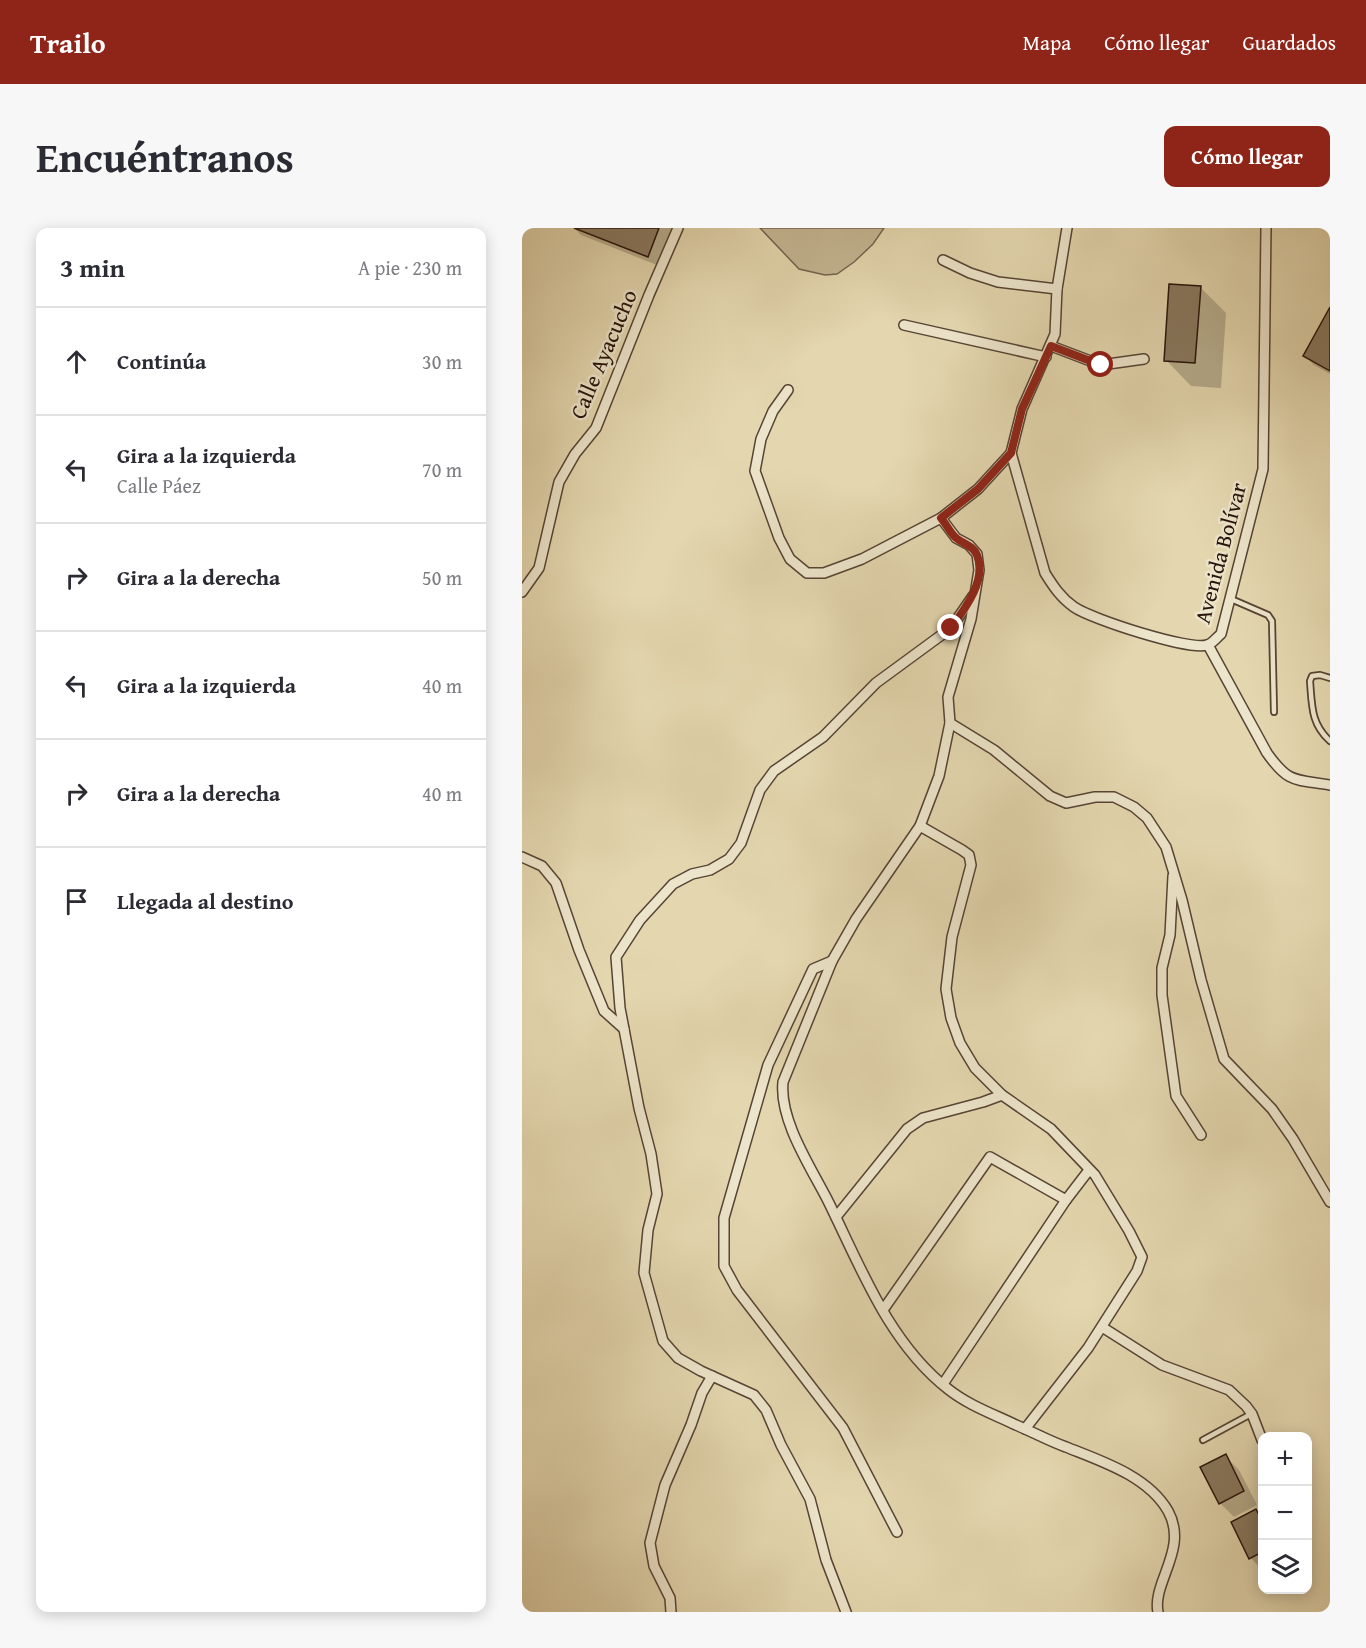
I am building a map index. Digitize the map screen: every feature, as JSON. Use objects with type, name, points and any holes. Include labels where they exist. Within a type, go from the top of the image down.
[{"type":"street","name":"Calle Ayacucho","points":[[522,592],[539,568],[560,482],[575,454],[596,428],[678,228]]},
{"type":"street","points":[[788,390],[773,411],[761,439],[755,471],[779,538],[790,559],[807,573],[824,573],[862,559],[941,518],[978,489],[1011,453],[1022,409],[1055,334],[1058,289],[1068,228]]},
{"type":"street","name":"Avenida Bolívar","points":[[1011,453],[1027,504],[1037,550],[1054,590],[1075,608],[1112,625],[1193,646],[1208,645],[1221,634],[1263,469],[1266,228]]},
{"type":"street","points":[[943,260],[970,273],[998,282],[1058,289]]},
{"type":"street","points":[[903,325],[1046,357]]},
{"type":"street","points":[[1051,346],[1101,365],[1144,359]]},
{"type":"street","points":[[941,518],[956,538],[969,545],[977,554],[979,570],[971,620],[948,698],[950,723],[939,776],[920,826],[856,919],[832,961],[783,1082],[782,1095],[793,1132],[883,1310],[904,1344],[943,1384],[967,1402],[1120,1471],[1151,1490],[1168,1512],[1174,1534],[1171,1563],[1156,1603],[1158,1612]]},
{"type":"street","points":[[846,1612],[826,1560],[810,1499],[766,1410],[754,1395],[678,1358],[663,1341],[645,1273],[648,1230],[657,1194],[651,1154],[639,1108],[620,1008],[616,957],[640,920],[673,884],[692,874],[710,870],[729,859],[741,843],[760,790],[774,771],[823,737],[876,683],[951,628],[974,594]]},
{"type":"street","points":[[1208,645],[1267,753],[1279,770],[1290,778],[1330,785]]},
{"type":"street","points":[[950,723],[994,750],[1058,800],[1066,803],[1095,797],[1114,797],[1134,807],[1147,818],[1166,847],[1224,1059],[1272,1109],[1293,1138],[1330,1202]]},
{"type":"street","points":[[920,826],[969,855],[971,865],[952,937],[946,989],[951,1018],[960,1043],[975,1068],[1002,1095],[1051,1129],[1089,1170],[1129,1231],[1142,1257],[1137,1271],[1088,1348],[1025,1429]]},
{"type":"street","points":[[522,857],[542,866],[556,883],[579,950],[604,1011],[624,1030]]},
{"type":"street","points":[[1173,869],[1170,935],[1162,968],[1162,995],[1176,1096],[1201,1135]]},
{"type":"street","points":[[832,961],[813,969],[768,1065],[724,1218],[724,1266],[737,1290],[843,1428],[897,1532]]},
{"type":"street","points":[[836,1217],[907,1129],[923,1118],[1002,1095]]},
{"type":"street","points":[[883,1310],[990,1157],[1066,1200]]},
{"type":"street","points":[[943,1384],[1066,1200],[1089,1170]]},
{"type":"street","points":[[1102,1327],[1162,1365],[1229,1390],[1252,1414],[1260,1432]]},
{"type":"street","points":[[671,1612],[670,1598],[654,1566],[650,1543],[665,1485],[702,1393],[712,1376]]},
{"type":"lane","points":[[1231,599],[1268,615],[1272,621],[1274,712]]},
{"type":"lane","points":[[1330,678],[1320,675],[1312,676],[1310,681],[1316,723],[1320,732],[1330,741]]},
{"type":"lane","points":[[1203,1440],[1252,1414]]},
{"type":"shaded area","points":[[760,228],[884,228],[873,244],[854,262],[837,274],[825,275],[799,269]]},
{"type":"building","points":[[574,228],[659,228],[648,257]]},
{"type":"building","points":[[1169,284],[1201,286],[1195,363],[1164,361]]},
{"type":"building","points":[[1330,307],[1330,371],[1303,356]]},
{"type":"building","points":[[1226,1454],[1244,1491],[1219,1504],[1200,1467]]},
{"type":"building","points":[[1256,1509],[1258,1513],[1258,1554],[1249,1559],[1231,1522]]},
{"type":"route","points":[[951,628],[974,594],[979,570],[977,554],[969,545],[956,538],[941,518],[978,489],[1011,453],[1022,409],[1051,346],[1082,360],[1101,365]]}]
